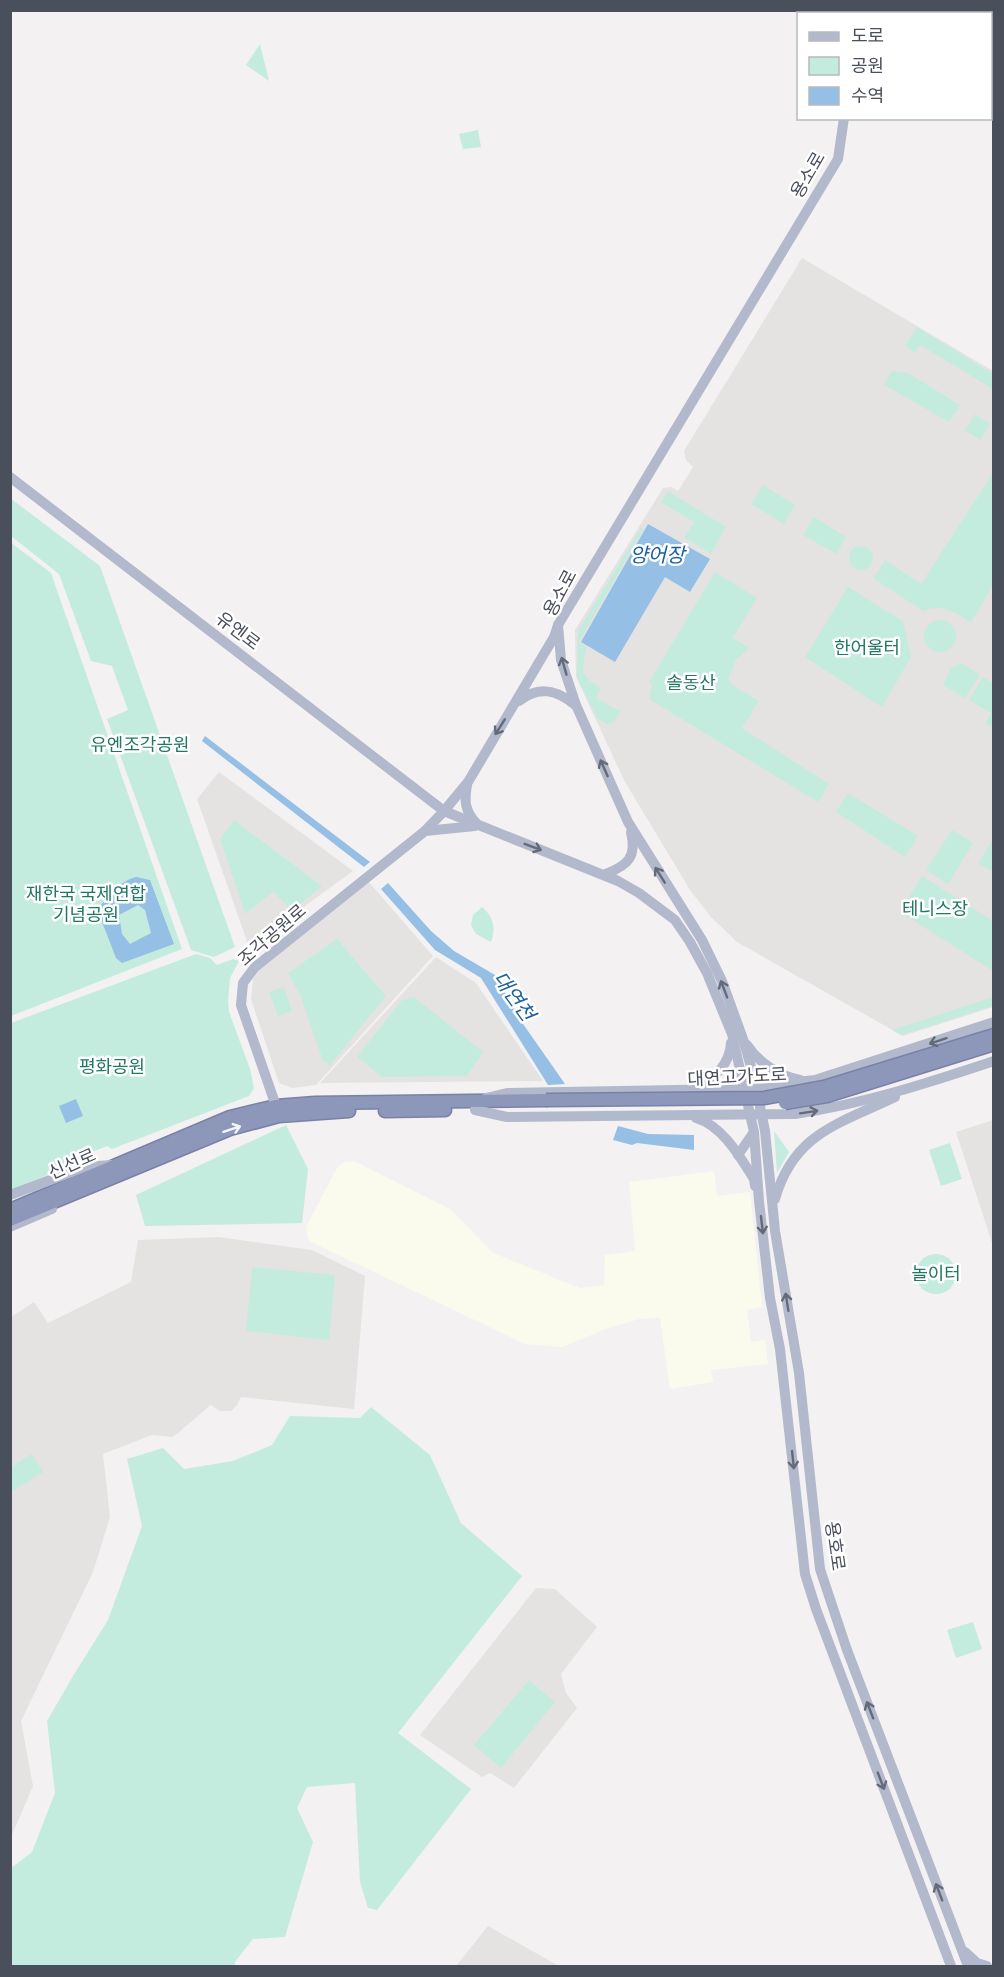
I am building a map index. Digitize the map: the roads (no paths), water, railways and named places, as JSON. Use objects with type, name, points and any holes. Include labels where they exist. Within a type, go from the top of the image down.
[{"type":"highway","name":"대연고가도로","points":[[475,1106],[764,1098],[824,1088],[993,1035]]},
{"type":"highway","name":"대연고가도로","points":[[547,1104],[765,1106],[827,1096],[993,1044]]},
{"type":"highway","points":[[10,1220],[230,1117],[276,1106],[315,1103],[475,1106]]},
{"type":"highway","points":[[116,1169],[230,1129],[279,1116],[340,1111],[475,1106]]},
{"type":"highway","name":"신선로","points":[[10,1210],[116,1169]]},
{"type":"main road","name":"용소로","points":[[756,1112],[743,1039],[722,981],[702,940],[628,822],[576,705],[561,660],[558,625],[838,159],[844,120]]},
{"type":"main road","name":"유엔로","points":[[10,477],[444,811],[478,826]]},
{"type":"main road","points":[[478,826],[468,814],[465,806],[468,782],[554,637],[558,625]]},
{"type":"main road","points":[[514,705],[527,694],[538,691],[564,695],[576,705]]},
{"type":"main road","name":"조각공원로","points":[[276,1106],[241,1005],[243,983],[255,967],[425,831],[468,782]]},
{"type":"main road","points":[[425,831],[478,826],[606,874],[622,867],[632,855],[633,841],[628,822]]},
{"type":"main road","name":"용소로","points":[[606,874],[639,893],[675,920],[690,942],[707,973],[751,1088]]},
{"type":"main road","points":[[475,1106],[507,1093],[751,1088],[816,1080],[993,1022]]},
{"type":"main road","points":[[691,1090],[705,1084],[724,1065],[731,1054],[732,1034]]},
{"type":"main road","points":[[743,1039],[762,1061],[774,1070],[798,1079],[816,1080]]},
{"type":"main road","points":[[475,1106],[507,1118],[690,1116],[756,1112],[795,1114],[828,1109],[914,1088],[993,1062]]},
{"type":"main road","points":[[773,1205],[788,1165],[808,1142],[827,1129],[914,1088]]},
{"type":"main road","name":"용호로","points":[[756,1112],[754,1132],[759,1201],[771,1299],[780,1349],[805,1574],[818,1616],[951,1966]]},
{"type":"main road","name":"용호로","points":[[756,1112],[799,1373],[820,1569],[847,1650],[968,1966]]},
{"type":"main road","points":[[690,1116],[704,1120],[729,1142],[754,1179],[759,1201]]},
{"type":"main road","points":[[738,1155],[754,1132]]},
{"type":"main road","name":"신선로","points":[[10,1195],[85,1167],[116,1169]]},
{"type":"main road","points":[[10,1227],[95,1191],[116,1169]]},
{"type":"main road","points":[[780,1349],[783,1341],[787,1341],[799,1373]]},
{"type":"main road","points":[[787,1407],[796,1433],[802,1433],[805,1427]]},
{"type":"main road","points":[[929,1908],[937,1915],[950,1937],[953,1938],[956,1935]]},
{"type":"main road","points":[[961,1948],[977,1963],[987,1966]]},
{"type":"water","name":"양어장","points":[[648,524],[710,559],[690,592],[665,577],[615,662],[581,642]]},
{"type":"water","points":[[205,736],[370,862],[364,867],[202,741]]},
{"type":"water","points":[[136,877],[150,880],[174,944],[122,963],[116,958],[97,909],[129,879]],"holes":[[[138,905],[145,910],[151,933],[130,944],[122,934],[119,915]]]},
{"type":"water","points":[[388,883],[431,931],[454,951],[495,975],[521,1021],[565,1084],[548,1085],[481,978],[435,950],[381,889]]},
{"type":"water","points":[[76,1099],[83,1116],[66,1123],[59,1106]]},
{"type":"water","points":[[618,1126],[648,1134],[694,1135],[694,1150],[637,1143],[632,1145],[613,1140]]},
{"type":"park label","name":"한어울터","points":[[867,648]]},
{"type":"park label","name":"솔동산","points":[[691,683]]},
{"type":"park label","name":"유엔조각공원","points":[[140,745]]},
{"type":"park label","name":"재한국 국제연합 기념공원","points":[[86,904]]},
{"type":"park label","name":"테니스장","points":[[935,909]]},
{"type":"park label","name":"평화공원","points":[[112,1067]]},
{"type":"park label","name":"놀이터","points":[[936,1274]]},
{"type":"water label","name":"대연천","points":[[514,996]]}]
